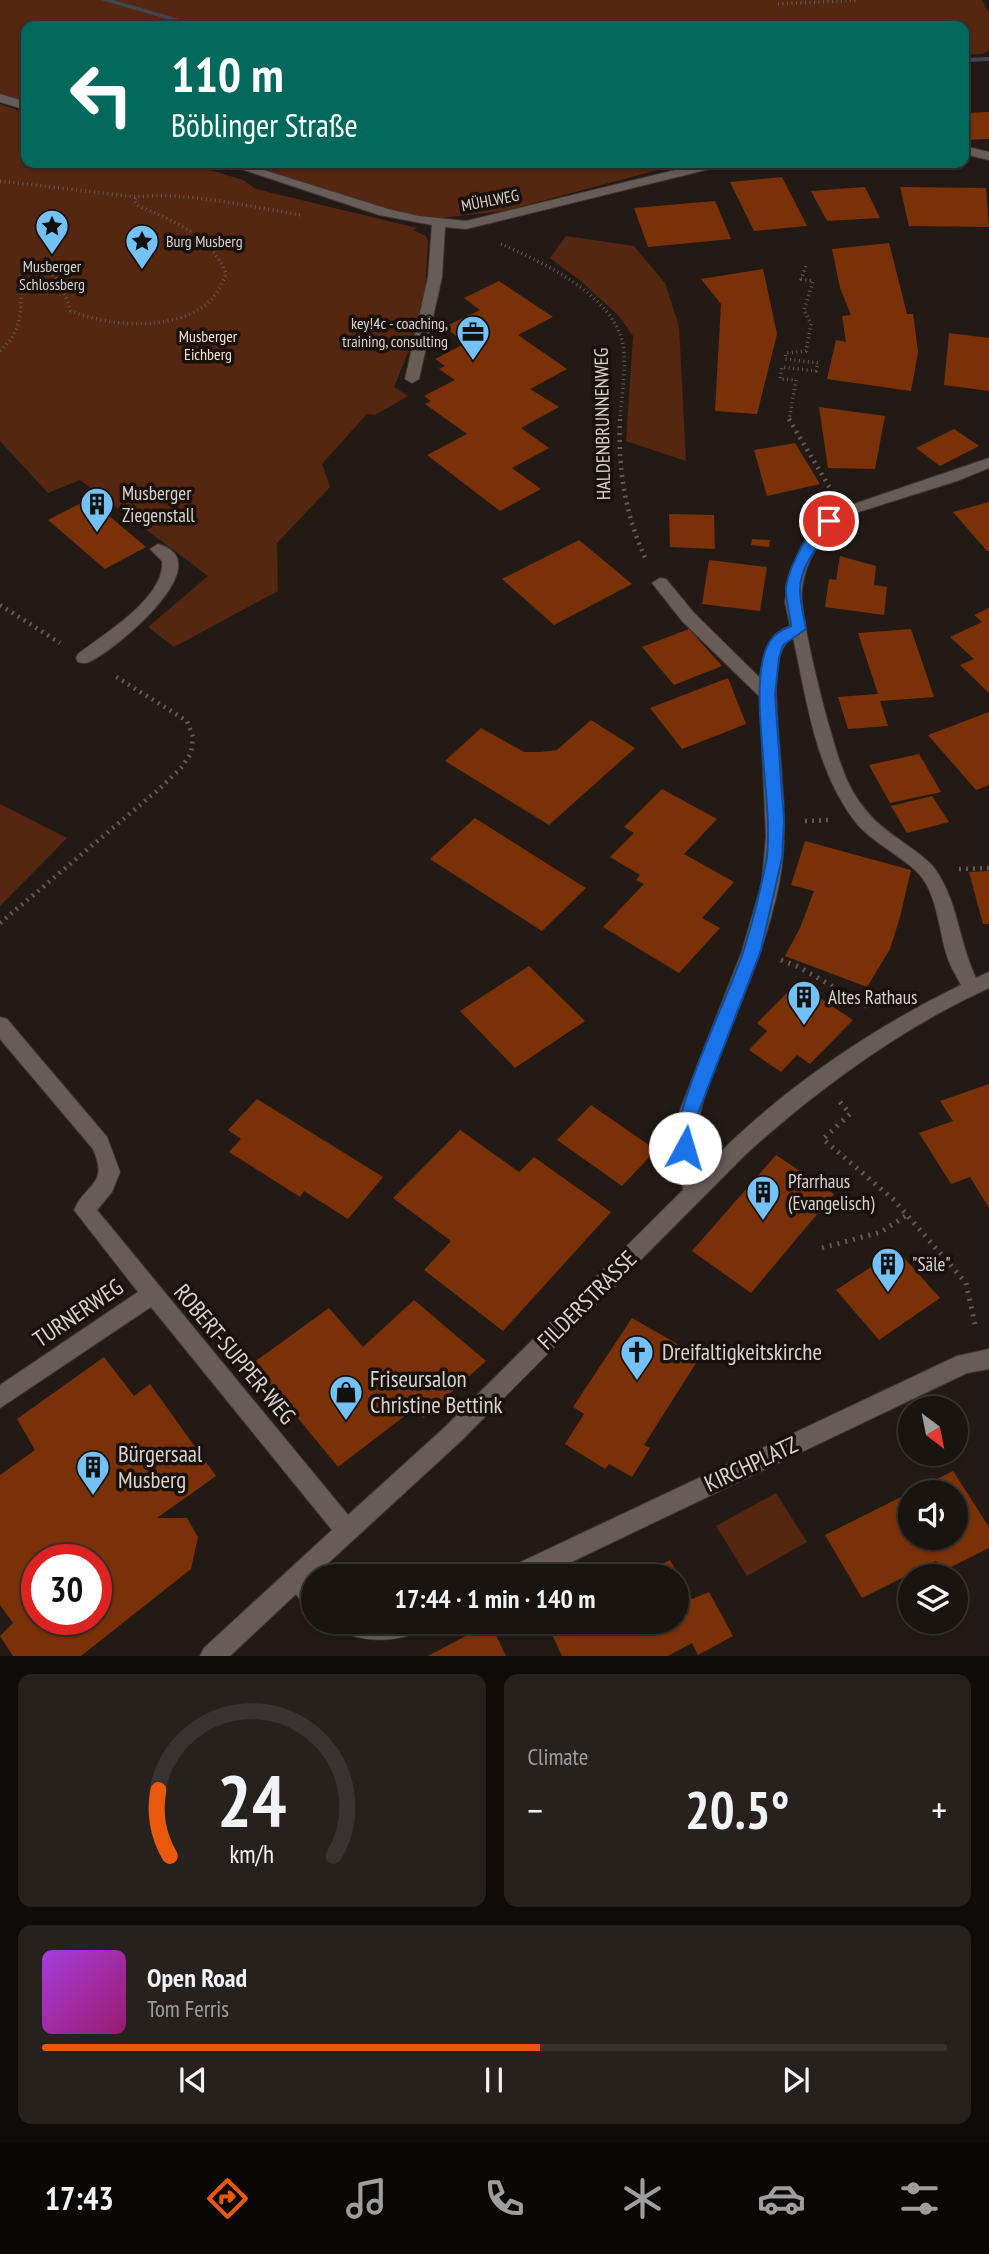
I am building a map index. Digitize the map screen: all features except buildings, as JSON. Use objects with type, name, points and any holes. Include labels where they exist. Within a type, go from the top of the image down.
[{"type":"street","points":[[0,98],[21,104]]},
{"type":"street","points":[[969,151],[989,156]]},
{"type":"street","name":"MÜHLWEG","points":[[245,168],[384,212],[439,223],[466,225],[698,168]]},
{"type":"street","points":[[412,379],[435,277],[439,223]]},
{"type":"street","points":[[980,984],[957,958],[939,891],[927,871],[887,842],[864,820],[849,801],[834,772],[799,629],[793,588],[801,563],[816,536],[829,521],[844,512],[952,478],[989,463]]},
{"type":"street","points":[[83,657],[156,599],[167,585],[172,572],[170,560],[158,548]]},
{"type":"street","points":[[660,583],[688,617],[768,695]]},
{"type":"street","points":[[694,1193],[685,1148],[688,1116],[752,950],[774,858],[776,821],[768,695],[771,658],[776,642],[799,629]]},
{"type":"street","name":"FILDERSTRASSE","points":[[212,1656],[453,1434],[694,1193],[726,1157],[765,1122],[822,1080],[903,1027],[980,984]]},
{"type":"street","name":"ROBERT-SUPPER-WEG","points":[[0,1025],[100,1143],[111,1164],[107,1185],[84,1209],[347,1531]]},
{"type":"street","name":"TURNERWEG","points":[[0,1398],[151,1294]]},
{"type":"street","name":"KIRCHPLATZ","points":[[541,1564],[954,1367],[986,1358]]},
{"type":"path","points":[[778,4],[859,0]]},
{"type":"path","points":[[0,181],[136,197],[151,195],[228,203],[312,217]]},
{"type":"path","points":[[0,351],[15,340],[21,328],[20,275],[32,268],[44,268],[53,273],[71,311],[86,319],[127,324],[193,313],[208,303],[220,289],[226,274],[219,254],[184,228],[137,205],[134,201],[136,197]]},
{"type":"path","name":"HALDENBRUNNENWEG","points":[[466,225],[482,236],[548,266],[570,280],[607,313],[617,327],[623,344],[620,481],[622,500],[636,543],[660,583]]},
{"type":"path","points":[[807,262],[801,279],[813,281],[804,310],[811,324],[806,351],[786,353],[785,359],[818,363],[816,371],[782,367],[780,379],[796,380],[789,421],[844,512]]},
{"type":"path","points":[[0,923],[181,768],[191,753],[193,737],[187,721]]},
{"type":"path","points":[[776,821],[864,820]]},
{"type":"path","points":[[752,950],[799,967],[903,1027]]},
{"type":"path","points":[[822,1080],[850,1114],[823,1139],[894,1200],[966,1283],[986,1358]]},
{"type":"path","points":[[822,1248],[881,1232],[907,1215]]},
{"type":"green space","points":[[0,0],[982,0],[989,13],[989,50],[983,54],[969,55],[969,21],[21,21],[21,102],[0,93]]},
{"type":"green space","name":"Musberger Eichberg","points":[[0,104],[21,111],[21,168],[203,168],[243,180],[256,189],[417,228],[413,230],[426,236],[428,242],[425,288],[415,336],[394,387],[408,396],[375,415],[367,414],[322,464],[330,487],[277,543],[278,591],[174,647],[148,627],[208,576],[80,480],[48,493],[0,441]]},
{"type":"green space","points":[[256,168],[665,168],[504,211],[441,218],[396,213]]},
{"type":"green space","points":[[566,236],[634,246],[665,283],[679,326],[686,461],[626,441],[633,336],[619,316],[582,282],[550,258]]},
{"type":"green space","points":[[0,804],[67,838],[0,906]]},
{"type":"green space","points":[[776,1493],[807,1542],[747,1576],[716,1526]]},
{"type":"waterway","points":[[105,0],[181,21]]},
{"type":"waterway","points":[[969,60],[989,59]]},
{"type":"place","name":"Musberger Schlossberg","points":[[52,256]]},
{"type":"place","name":"Burg Musberg","points":[[142,271]]},
{"type":"place","name":"key!4c - coaching, training, consulting","points":[[473,362]]},
{"type":"place","name":"Musberger Ziegenstall","points":[[97,534]]},
{"type":"place","name":"Altes Rathaus","points":[[804,1027]]},
{"type":"place","name":"Pfarrhaus (Evangelisch)","points":[[763,1222]]},
{"type":"place","name":"\"Säle\"","points":[[888,1294]]},
{"type":"place","name":"Dreifaltigkeitskirche","points":[[637,1382]]},
{"type":"place","name":"Friseursalon Christine Bettink","points":[[346,1422]]},
{"type":"place","name":"Bürgersaal Musberg","points":[[93,1497]]},
{"type":"route","points":[[685,1148],[688,1116],[752,950],[774,858],[776,821],[768,695],[771,658],[776,642],[799,629],[793,588],[801,563],[816,536],[829,521]]}]
